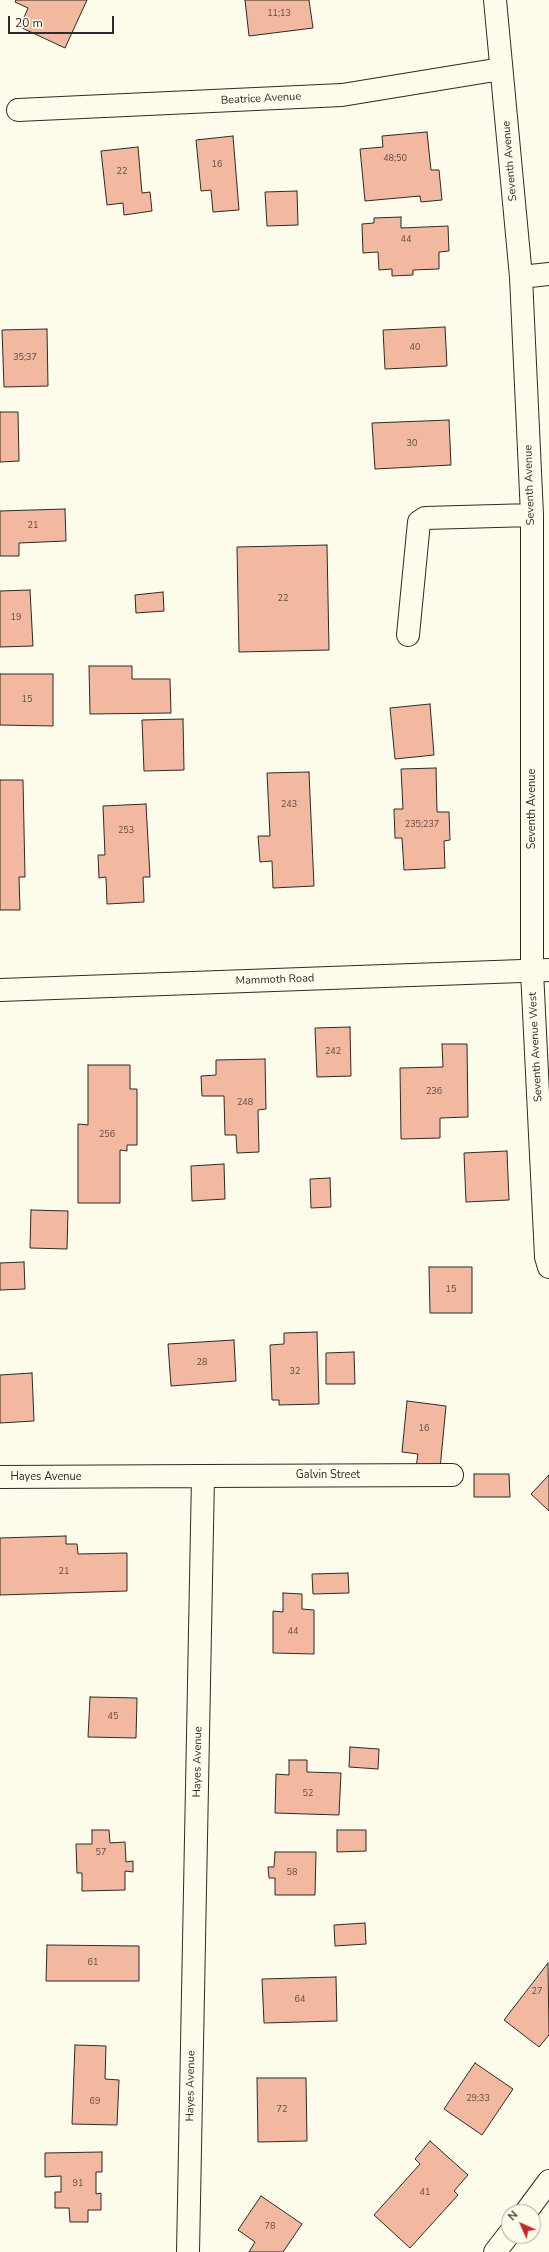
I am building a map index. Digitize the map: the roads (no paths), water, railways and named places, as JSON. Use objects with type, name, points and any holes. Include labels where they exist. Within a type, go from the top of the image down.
[{"type":"street","name":"Seventh Avenue","points":[[495,0],[521,277],[532,515],[541,970]]},
{"type":"street","name":"Beatrice Avenue","points":[[18,110],[342,95],[501,69]]},
{"type":"street","points":[[521,277],[549,274]]},
{"type":"street","points":[[408,634],[419,522],[425,518],[532,515]]},
{"type":"street","name":"Mammoth Road","points":[[0,990],[541,970]]},
{"type":"street","name":"Seventh Avenue West","points":[[541,970],[546,1257],[549,1267]]},
{"type":"street","name":"Galvin Street","points":[[203,1476],[452,1475]]},
{"type":"street","name":"Hayes Avenue","points":[[0,1477],[203,1476],[188,2252]]},
{"type":"street","points":[[532,2204],[549,2182]]},
{"type":"street","points":[[495,2252],[501,2244]]}]
